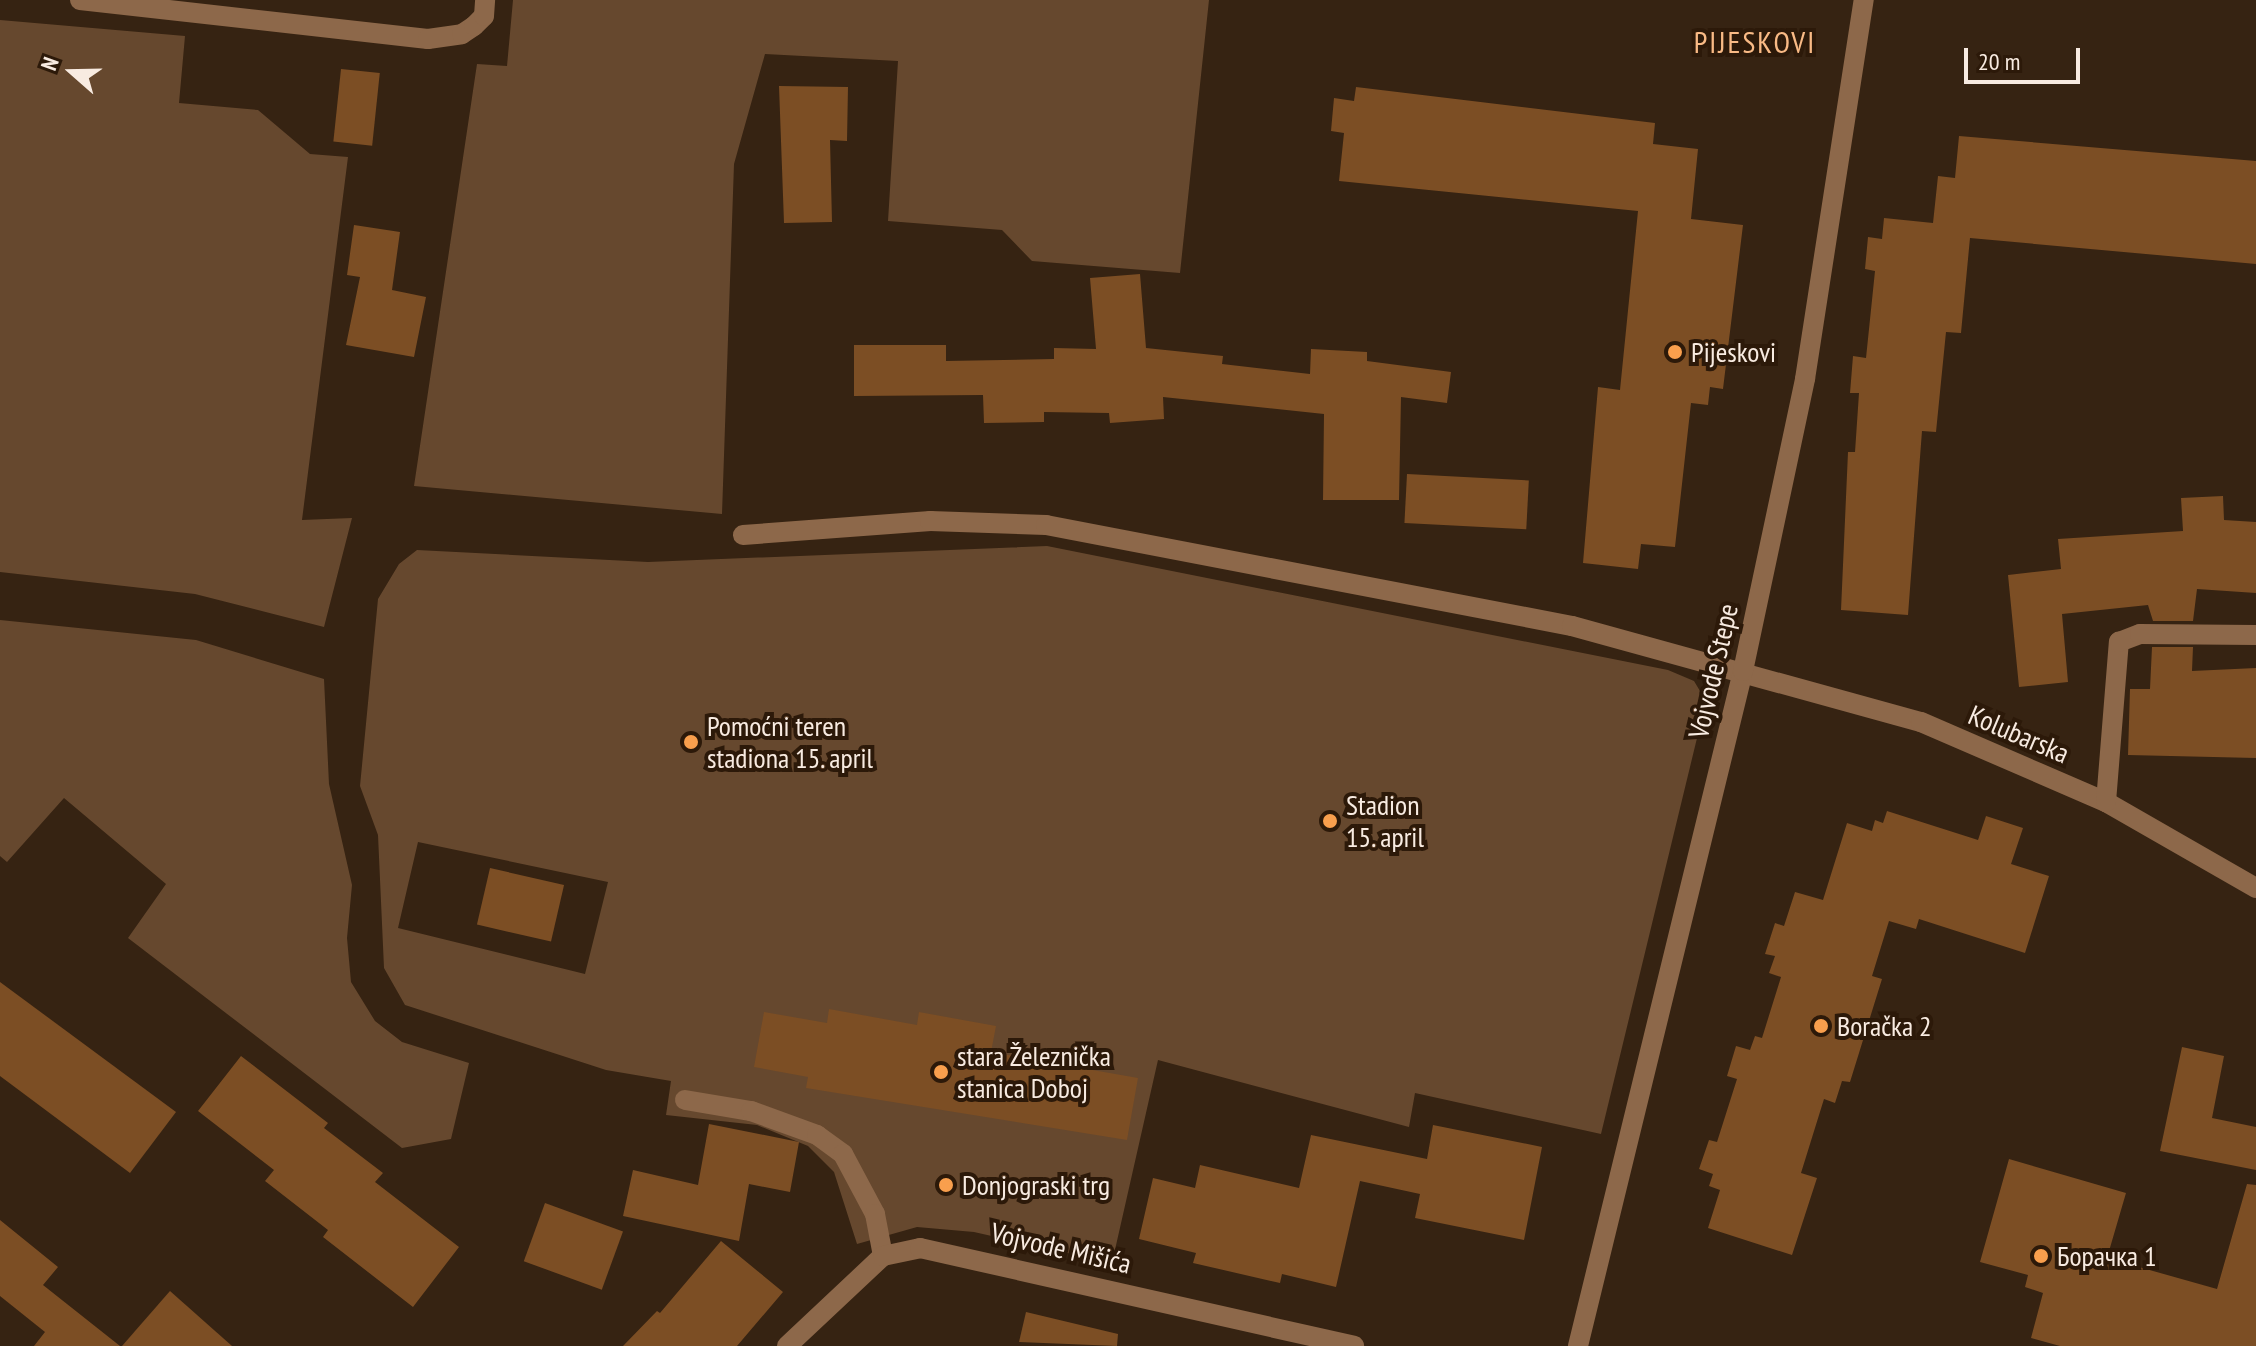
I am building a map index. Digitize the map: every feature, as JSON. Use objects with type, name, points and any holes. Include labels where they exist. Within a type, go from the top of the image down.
[{"type":"street","points":[[80,0],[428,39],[446,39],[474,26],[484,16],[485,0]]},
{"type":"street","name":"Vojvode Stepe","points":[[1578,1346],[1743,671],[1805,379],[1864,0]]},
{"type":"street","name":"Kolubarska","points":[[743,535],[930,521],[1046,525],[1572,626],[1921,722],[2106,802],[2256,888]]},
{"type":"street","points":[[2106,802],[2119,642],[2140,634],[2256,635]]},
{"type":"street","points":[[685,1100],[751,1111],[817,1135],[843,1154],[875,1214],[883,1256],[787,1346]]},
{"type":"street","name":"Vojvode Mišića","points":[[883,1256],[920,1248],[951,1251],[1354,1346]]},
{"type":"shaded area","points":[[513,0],[1209,0],[1180,273],[1032,261],[1002,230],[888,221],[898,61],[765,54],[734,164],[722,514],[414,486],[477,64],[507,66]]},
{"type":"shaded area","points":[[0,20],[185,36],[179,103],[258,110],[310,154],[348,157],[302,520],[352,518],[324,627],[195,594],[0,572]]},
{"type":"shaded area","points":[[1047,546],[1668,670],[1694,681],[1706,701],[1601,1134],[1415,1093],[1409,1127],[1158,1060],[1112,1263],[974,1232],[917,1227],[857,1244],[834,1172],[808,1146],[757,1125],[666,1115],[671,1081],[606,1070],[405,1005],[384,968],[378,835],[360,786],[378,599],[399,564],[417,550],[648,562]],"holes":[[[418,842],[608,882],[585,974],[398,928]]]},
{"type":"shaded area","points":[[0,620],[196,640],[324,679],[329,784],[352,885],[347,938],[351,982],[375,1021],[402,1042],[469,1063],[451,1139],[402,1148],[128,938],[166,884],[64,798],[7,862],[0,856]]},
{"type":"building","points":[[341,69],[380,73],[372,146],[333,142]]},
{"type":"building","points":[[779,86],[848,87],[847,141],[830,140],[832,222],[784,223]]},
{"type":"building","name":"Pijeskovi","points":[[1356,87],[1655,123],[1653,144],[1698,149],[1691,219],[1743,225],[1723,389],[1710,387],[1708,405],[1691,403],[1675,547],[1641,544],[1638,569],[1583,563],[1598,387],[1620,390],[1638,211],[1339,181],[1344,133],[1331,131],[1334,98],[1354,101]]},
{"type":"building","points":[[1959,136],[2256,161],[2256,264],[1970,238],[1961,333],[1946,332],[1936,432],[1922,431],[1908,615],[1841,610],[1848,452],[1855,452],[1859,393],[1850,393],[1853,356],[1866,358],[1875,271],[1865,269],[1868,237],[1882,239],[1884,218],[1933,223],[1938,176],[1955,178]]},
{"type":"building","points":[[354,225],[400,232],[392,290],[426,297],[414,357],[346,345],[360,277],[347,275]]},
{"type":"building","points":[[1140,274],[1146,348],[1223,356],[1222,364],[1310,374],[1311,349],[1367,352],[1367,361],[1451,372],[1447,403],[1401,397],[1399,500],[1323,500],[1324,414],[1163,397],[1164,419],[1110,423],[1109,413],[1044,412],[1044,422],[984,423],[983,395],[854,396],[854,345],[946,345],[946,361],[1054,359],[1054,348],[1096,349],[1090,278]]},
{"type":"building","points":[[1407,474],[1529,480],[1526,529],[1404,523]]},
{"type":"building","points":[[2223,496],[2224,520],[2256,522],[2256,593],[2197,589],[2193,621],[2153,621],[2148,605],[2062,614],[2068,682],[2019,687],[2008,575],[2061,569],[2058,539],[2183,531],[2181,498]]},
{"type":"building","points":[[2152,647],[2193,647],[2192,671],[2256,668],[2256,758],[2128,755],[2130,689],[2150,689]]},
{"type":"building","name":"Boračka 2","points":[[1887,811],[1978,840],[1986,816],[2023,828],[2011,864],[2049,876],[2025,953],[1919,919],[1916,929],[1889,921],[1872,976],[1882,979],[1850,1082],[1842,1081],[1835,1103],[1824,1099],[1801,1173],[1817,1178],[1792,1255],[1708,1228],[1720,1190],[1709,1186],[1713,1174],[1699,1169],[1709,1140],[1717,1142],[1737,1079],[1727,1076],[1736,1046],[1750,1050],[1755,1036],[1762,1038],[1781,977],[1769,973],[1775,956],[1765,954],[1775,923],[1784,926],[1795,892],[1823,900],[1847,823],[1872,831],[1875,820],[1883,823]]},
{"type":"building","points":[[490,868],[564,885],[551,942],[477,925]]},
{"type":"building","points":[[0,982],[176,1112],[130,1173],[0,1076]]},
{"type":"building","name":"stara Železnička stanica Doboj","points":[[829,1009],[917,1025],[919,1012],[996,1026],[991,1052],[1138,1078],[1127,1140],[806,1088],[808,1077],[754,1067],[764,1012],[827,1023]]},
{"type":"building","points":[[2182,1047],[2224,1056],[2212,1118],[2256,1127],[2256,1170],[2160,1151]]},
{"type":"building","points":[[241,1056],[328,1123],[324,1128],[383,1173],[375,1182],[459,1247],[413,1307],[323,1237],[328,1230],[265,1181],[274,1170],[198,1111]]},
{"type":"building","points":[[709,1124],[799,1142],[790,1192],[749,1184],[739,1241],[623,1216],[633,1170],[698,1185]]},
{"type":"building","points":[[1433,1125],[1542,1147],[1524,1240],[1415,1218],[1420,1194],[1360,1181],[1336,1287],[1282,1274],[1280,1283],[1193,1263],[1196,1253],[1139,1239],[1153,1178],[1195,1188],[1200,1165],[1299,1188],[1311,1135],[1427,1159]]},
{"type":"building","name":"Борачка 1","points":[[2009,1159],[2126,1193],[2107,1258],[2217,1289],[2247,1184],[2256,1185],[2256,1346],[2060,1346],[2031,1338],[2043,1293],[2025,1287],[2028,1275],[1980,1262]]},
{"type":"building","points":[[545,1203],[623,1231],[602,1290],[524,1261]]},
{"type":"building","points":[[0,1220],[58,1267],[43,1285],[120,1346],[34,1346],[45,1332],[0,1296]]},
{"type":"building","points":[[721,1241],[783,1292],[737,1346],[623,1346],[657,1311],[660,1313]]},
{"type":"building","points":[[170,1291],[232,1346],[122,1346]]},
{"type":"building","points":[[1026,1312],[1118,1334],[1117,1346],[1019,1342]]},
{"type":"place","name":"Pijeskovi","points":[[1675,352]]},
{"type":"place","name":"Pomoćni teren stadiona 15. april","points":[[691,742]]},
{"type":"place","name":"Stadion 15. april","points":[[1330,821]]},
{"type":"place","name":"Boračka 2","points":[[1821,1026]]},
{"type":"place","name":"stara Železnička stanica Doboj","points":[[941,1072]]},
{"type":"place","name":"Donjograski trg","points":[[946,1185]]},
{"type":"place","name":"Борачка 1","points":[[2041,1256]]},
{"type":"district","name":"PIJESKOVI","points":[[1755,42]]}]
